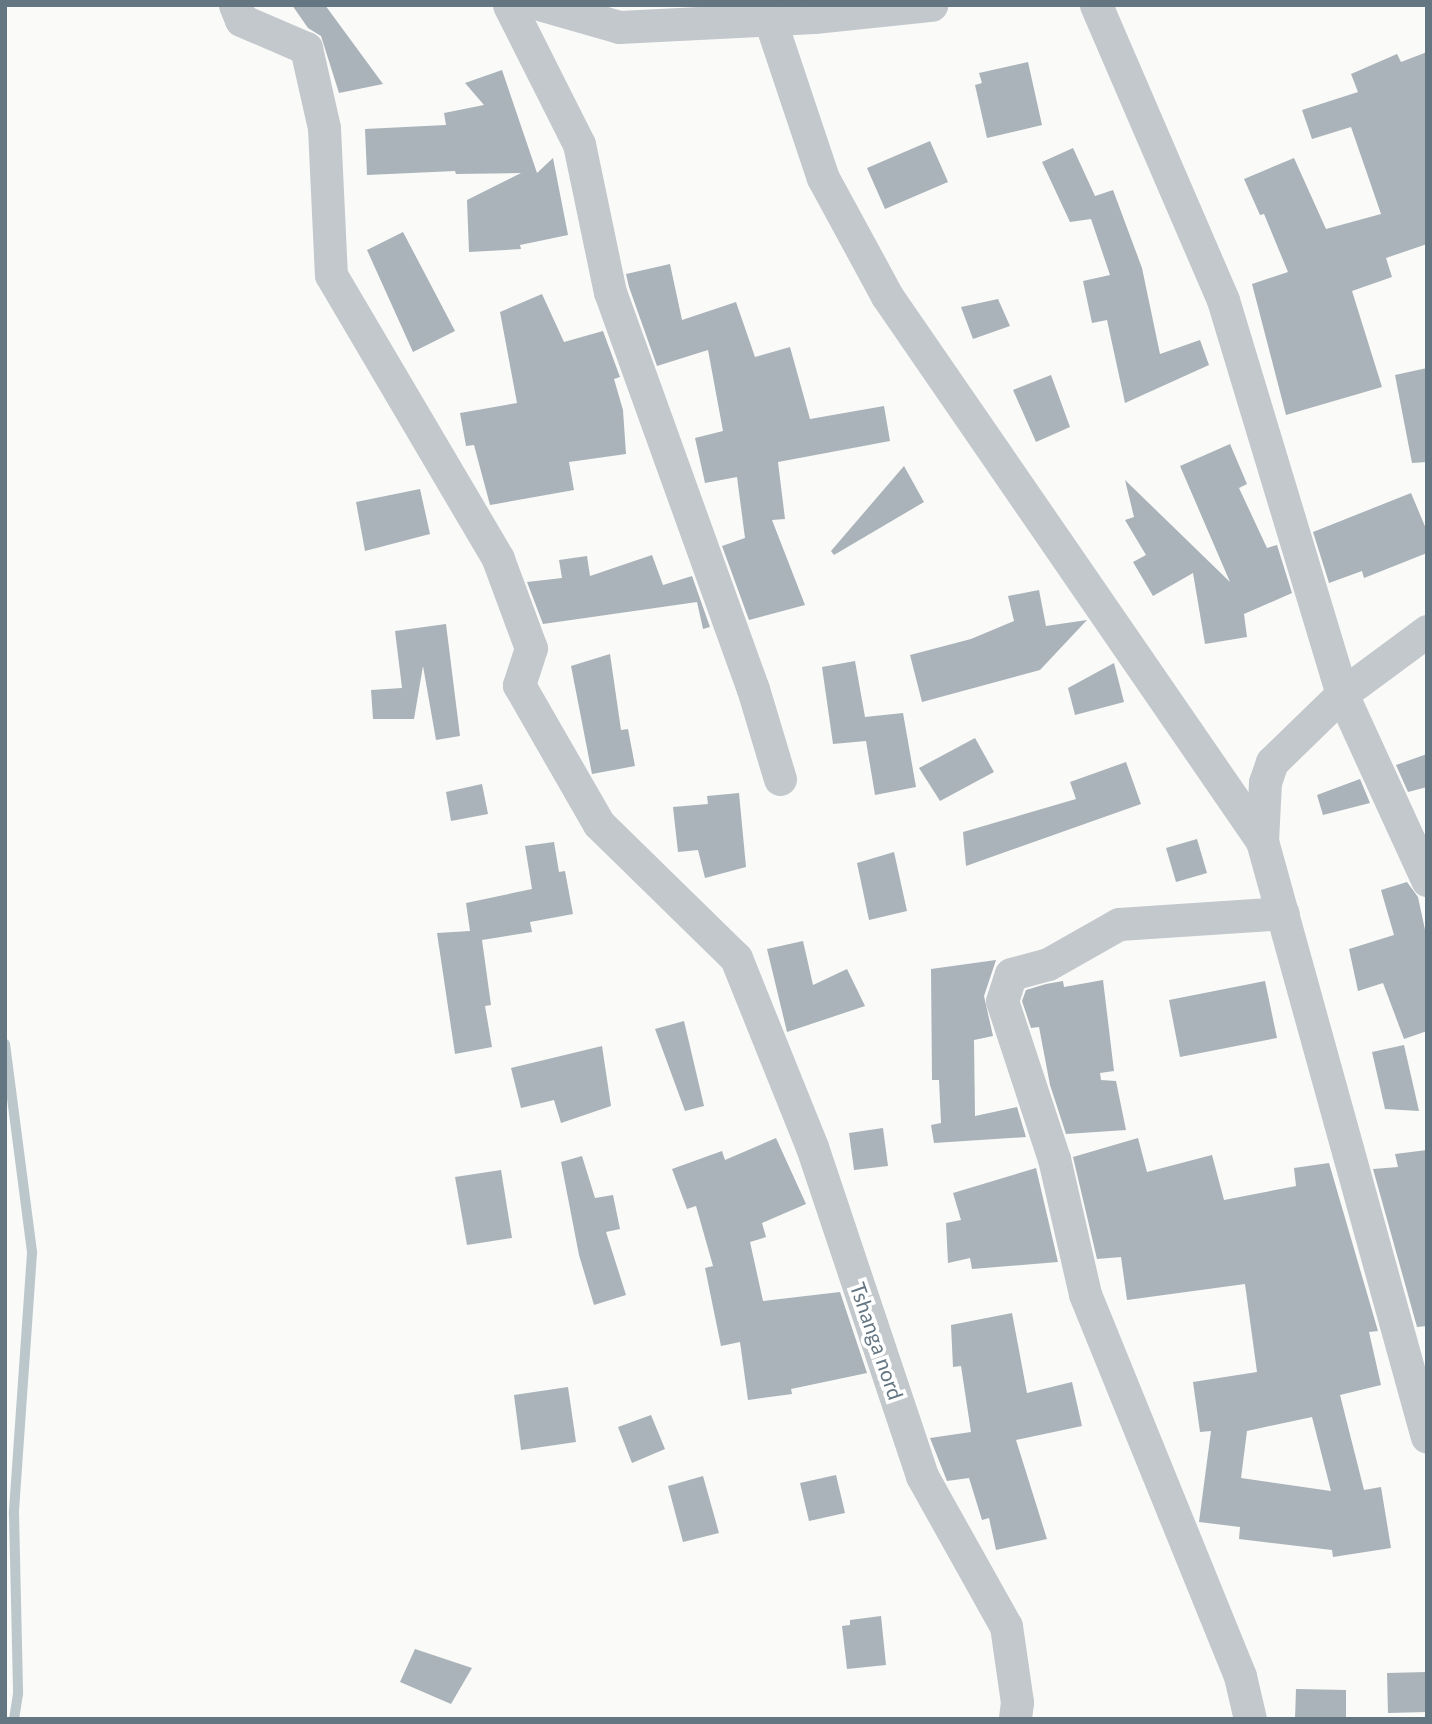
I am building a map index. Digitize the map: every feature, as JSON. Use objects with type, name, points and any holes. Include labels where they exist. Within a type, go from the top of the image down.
[{"type":"street","name":"Tshanga nord","points":[[235,5],[241,20],[306,48],[324,128],[331,275],[498,559],[531,648],[519,685],[599,824],[736,958],[811,1147],[922,1476],[1006,1626],[1017,1702],[1015,1719]]},
{"type":"street","points":[[509,5],[579,144],[610,292],[753,689],[780,779]]},
{"type":"street","points":[[542,5],[619,27],[766,13],[931,5]]},
{"type":"street","points":[[1096,5],[1223,300],[1342,694],[1427,880]]},
{"type":"street","points":[[766,13],[823,177],[887,296],[1262,841],[1427,1437]]},
{"type":"street","points":[[1262,841],[1265,782],[1272,762],[1342,694],[1427,631]]},
{"type":"street","points":[[1250,1719],[1240,1676],[1085,1294],[1054,1159],[1002,1001],[1011,974],[1048,964],[1119,924],[1283,912]]},
{"type":"building","points":[[292,5],[325,5],[383,84],[339,93],[321,36],[308,28]]},
{"type":"building","points":[[1427,52],[1427,244],[1386,258],[1392,277],[1352,291],[1382,387],[1286,415],[1252,284],[1288,272],[1264,214],[1260,215],[1244,179],[1294,158],[1326,229],[1381,214],[1351,127],[1312,139],[1302,110],[1358,92],[1351,74],[1397,54],[1401,62]]},
{"type":"building","points":[[1028,62],[1042,125],[987,138],[975,85],[982,83],[979,73]]},
{"type":"building","points":[[502,70],[537,173],[553,158],[568,235],[520,245],[521,249],[469,252],[467,200],[521,173],[456,174],[455,171],[367,175],[365,129],[446,125],[444,113],[484,105],[465,83]]},
{"type":"building","points":[[930,141],[948,182],[885,209],[867,168]]},
{"type":"building","points":[[1073,148],[1095,196],[1113,190],[1142,268],[1160,354],[1200,340],[1209,365],[1125,403],[1107,320],[1092,323],[1083,281],[1110,275],[1091,219],[1070,222],[1042,162]]},
{"type":"building","points":[[403,232],[455,331],[413,352],[367,250]]},
{"type":"building","points":[[670,264],[682,320],[736,302],[755,357],[790,347],[810,419],[884,406],[890,441],[778,462],[785,519],[772,520],[805,605],[749,620],[722,546],[745,538],[737,477],[705,483],[695,438],[723,431],[708,350],[657,366],[626,274]]},
{"type":"building","points":[[542,294],[564,342],[603,331],[620,377],[614,379],[623,410],[626,454],[569,462],[574,490],[490,505],[474,445],[466,446],[460,413],[517,403],[500,312]]},
{"type":"building","points":[[998,299],[1010,326],[973,339],[961,307]]},
{"type":"building","points":[[1427,368],[1427,462],[1412,463],[1395,375]]},
{"type":"building","points":[[1051,375],[1070,427],[1036,442],[1013,390]]},
{"type":"building","points":[[1230,444],[1247,484],[1239,488],[1267,548],[1277,545],[1292,593],[1244,614],[1247,637],[1205,644],[1193,573],[1153,596],[1133,562],[1146,555],[1125,520],[1134,517],[1125,480],[1230,582],[1180,466]]},
{"type":"building","points":[[904,466],[924,502],[834,555],[831,551]]},
{"type":"building","points":[[420,489],[430,534],[365,551],[356,502]]},
{"type":"building","points":[[1411,493],[1427,531],[1427,553],[1364,578],[1362,571],[1329,583],[1313,532]]},
{"type":"building","points":[[652,555],[663,585],[692,576],[710,627],[703,629],[697,602],[543,624],[527,582],[562,578],[559,560],[587,556],[590,576]]},
{"type":"building","points":[[1039,590],[1046,626],[1087,620],[1040,670],[922,702],[910,655],[971,639],[1014,621],[1008,596]]},
{"type":"building","points":[[446,624],[460,736],[436,740],[423,666],[414,719],[373,719],[371,690],[402,688],[395,631]]},
{"type":"building","points":[[610,654],[621,730],[628,729],[635,766],[592,774],[571,666]]},
{"type":"building","points":[[855,661],[865,717],[903,713],[916,787],[875,795],[866,741],[833,744],[822,667]]},
{"type":"building","points":[[1114,663],[1124,702],[1075,715],[1068,688]]},
{"type":"building","points":[[975,738],[994,772],[940,801],[919,768]]},
{"type":"building","points":[[1427,754],[1427,787],[1408,792],[1396,765]]},
{"type":"building","points":[[1126,762],[1141,804],[966,866],[963,832],[1076,799],[1070,782]]},
{"type":"building","points":[[1360,779],[1370,803],[1323,815],[1317,795]]},
{"type":"building","points":[[482,784],[488,814],[451,821],[446,792]]},
{"type":"building","points":[[739,793],[746,867],[705,878],[698,850],[678,852],[673,807],[708,804],[707,796]]},
{"type":"building","points":[[1197,839],[1207,873],[1176,882],[1166,848]]},
{"type":"building","points":[[554,842],[559,872],[565,871],[573,914],[530,922],[532,932],[482,940],[491,1005],[485,1006],[492,1047],[455,1054],[437,933],[470,931],[466,903],[532,889],[525,846]]},
{"type":"building","points":[[894,852],[907,911],[869,920],[857,863]]},
{"type":"building","points":[[1407,882],[1418,897],[1427,939],[1427,1031],[1404,1039],[1383,983],[1358,991],[1349,949],[1394,935],[1381,890]]},
{"type":"building","points":[[803,941],[813,985],[847,969],[865,1006],[787,1032],[767,949]]},
{"type":"building","points":[[996,960],[984,996],[993,1036],[974,1040],[975,1116],[1017,1107],[1026,1137],[934,1143],[931,1125],[941,1123],[939,1080],[932,1080],[931,969]]},
{"type":"building","points":[[1103,980],[1114,1071],[1100,1073],[1101,1080],[1116,1081],[1126,1130],[1066,1134],[1050,1085],[1039,1027],[1031,1028],[1022,1001],[1026,990],[1046,984],[1063,981],[1064,987]]},
{"type":"building","points":[[1265,981],[1277,1038],[1180,1057],[1169,1000]]},
{"type":"building","points":[[684,1021],[704,1106],[685,1111],[655,1029]]},
{"type":"building","points":[[1404,1045],[1419,1111],[1385,1109],[1372,1052]]},
{"type":"building","points":[[602,1046],[611,1106],[561,1123],[554,1100],[521,1108],[511,1068]]},
{"type":"building","points":[[883,1128],[888,1166],[854,1170],[849,1133]]},
{"type":"building","points":[[776,1138],[806,1204],[762,1223],[766,1237],[750,1242],[763,1301],[840,1292],[867,1373],[791,1389],[792,1394],[748,1400],[740,1342],[721,1346],[705,1268],[713,1266],[696,1206],[687,1209],[672,1169],[722,1151],[725,1160]]},
{"type":"building","points":[[1138,1138],[1147,1172],[1212,1155],[1224,1200],[1296,1186],[1294,1168],[1329,1163],[1378,1331],[1369,1332],[1381,1385],[1340,1395],[1364,1490],[1381,1487],[1391,1548],[1333,1557],[1332,1550],[1239,1539],[1240,1527],[1199,1522],[1211,1431],[1200,1432],[1193,1382],[1257,1372],[1245,1284],[1127,1300],[1121,1257],[1097,1259],[1073,1157]],"holes":[[[1312,1417],[1331,1491],[1241,1478],[1247,1431]]]},
{"type":"building","points":[[1427,1150],[1427,1326],[1417,1327],[1373,1169],[1398,1167],[1395,1154]]},
{"type":"building","points":[[582,1156],[595,1198],[613,1195],[620,1229],[606,1232],[626,1295],[594,1305],[579,1255],[561,1162]]},
{"type":"building","points":[[1036,1168],[1058,1262],[972,1269],[970,1258],[948,1263],[946,1223],[961,1220],[953,1193]]},
{"type":"building","points":[[501,1170],[512,1238],[467,1245],[455,1177]]},
{"type":"building","points":[[1012,1313],[1027,1393],[1072,1382],[1082,1426],[1016,1440],[1047,1539],[996,1550],[989,1518],[982,1520],[969,1478],[947,1481],[930,1438],[971,1432],[961,1366],[953,1367],[951,1325]]},
{"type":"building","points":[[568,1387],[576,1442],[521,1450],[514,1395]]},
{"type":"building","points":[[651,1415],[665,1449],[632,1463],[618,1427]]},
{"type":"building","points":[[836,1475],[845,1513],[809,1521],[800,1483]]},
{"type":"building","points":[[703,1476],[719,1533],[683,1542],[668,1486]]},
{"type":"building","points":[[881,1616],[886,1665],[847,1669],[842,1626],[850,1625],[850,1620]]},
{"type":"building","points":[[415,1649],[472,1668],[451,1704],[400,1682]]},
{"type":"building","points":[[1427,1672],[1427,1712],[1388,1713],[1387,1673]]},
{"type":"building","points":[[1296,1689],[1346,1690],[1346,1719],[1295,1719]]},
{"type":"waterway","points":[[5,1044],[32,1253],[14,1513],[18,1694],[14,1719]]}]
